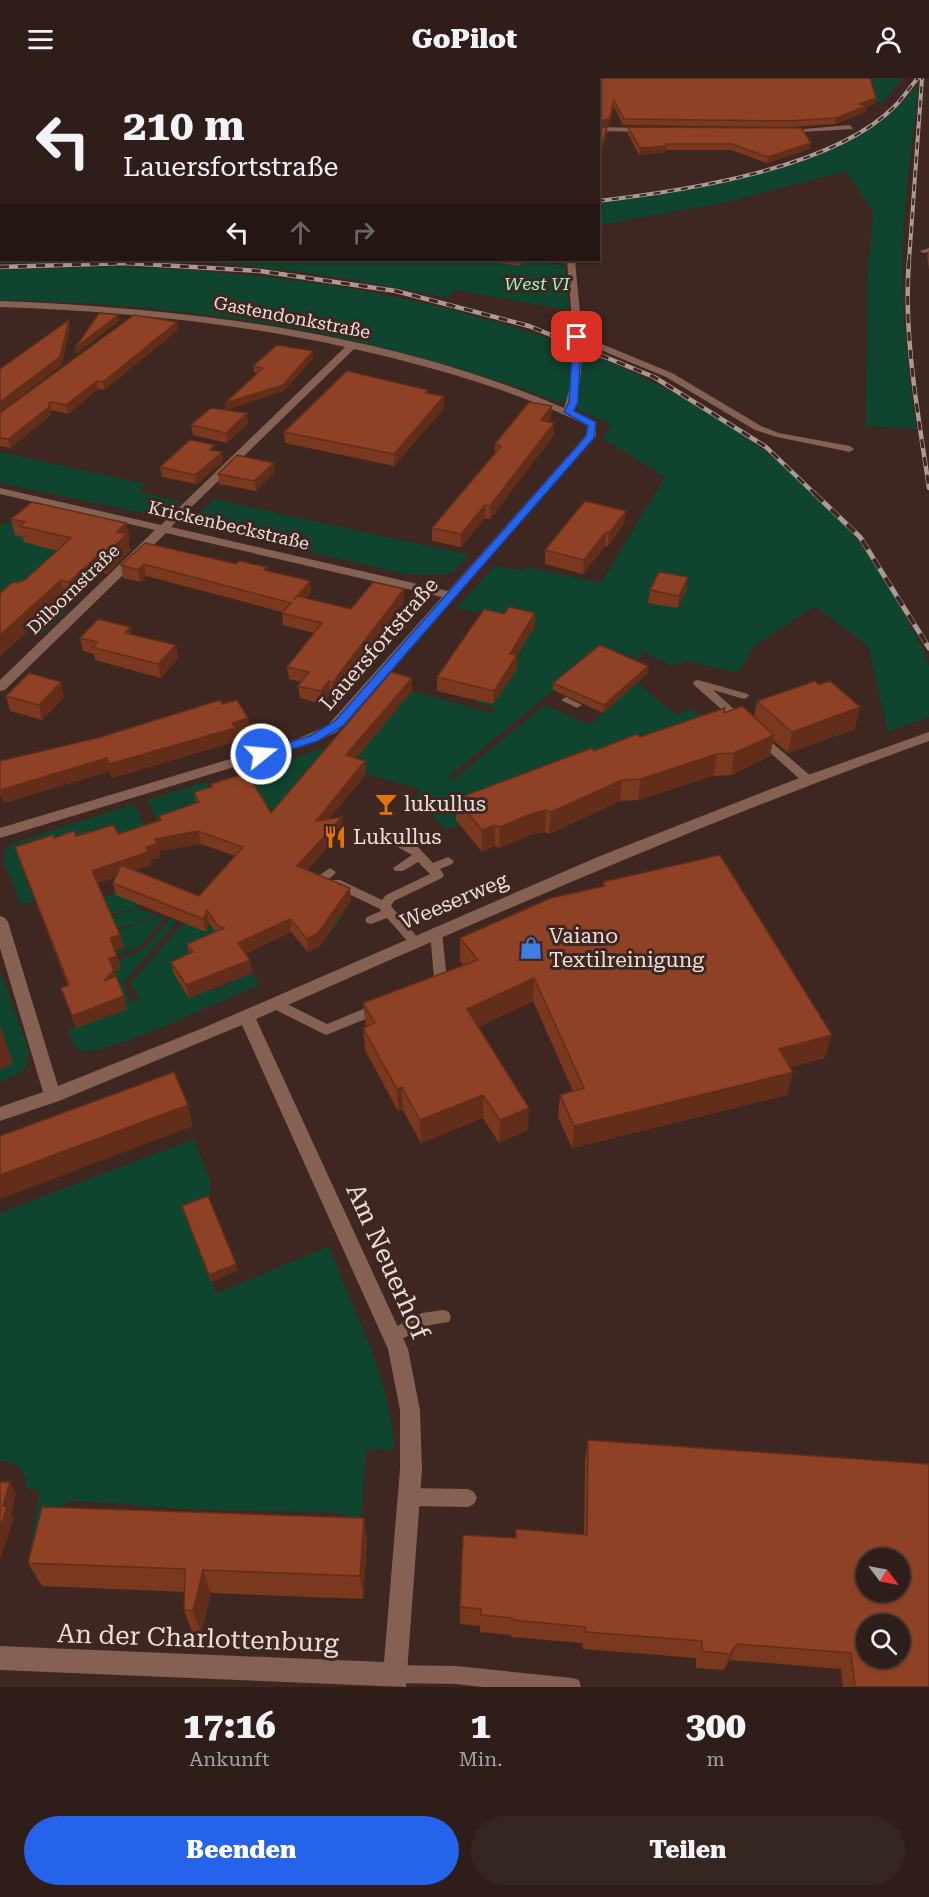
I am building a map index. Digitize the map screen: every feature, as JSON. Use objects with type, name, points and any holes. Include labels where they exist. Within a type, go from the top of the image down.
[{"type":"street","points":[[776,132],[850,127]]},
{"type":"street","points":[[600,129],[652,131]]},
{"type":"street","points":[[568,412],[573,402],[577,337],[571,261]]},
{"type":"street","name":"Gastendonkstraße","points":[[0,304],[141,311],[204,318],[354,344],[485,380],[568,412]]},
{"type":"street","points":[[125,324],[141,311]]},
{"type":"street","name":"Dilbornstraße","points":[[0,687],[354,344]]},
{"type":"street","name":"Lauersfortstraße","points":[[0,833],[324,734],[339,724],[591,436],[592,424],[568,412]]},
{"type":"street","name":"Krickenbeckstraße","points":[[0,491],[450,595]]},
{"type":"street","name":"Weeserweg","points":[[0,1114],[53,1096],[247,1017],[414,941],[808,780],[929,736]]},
{"type":"street","points":[[0,922],[53,1096]]},
{"type":"street","name":"Am Neuerhof","points":[[247,1017],[398,1349],[410,1410],[408,1497],[394,1680]]},
{"type":"street","name":"An der Charlottenburg","points":[[0,1658],[394,1680]]},
{"type":"lane","points":[[577,337],[669,375],[758,428],[777,435],[850,449]]},
{"type":"lane","points":[[744,696],[698,683],[808,780]]},
{"type":"lane","points":[[566,700],[577,705]]},
{"type":"lane","points":[[371,920],[387,909],[390,898],[438,875],[419,856],[391,838]]},
{"type":"lane","points":[[399,868],[419,856]]},
{"type":"lane","points":[[432,868],[448,861]]},
{"type":"lane","points":[[323,874],[387,909],[414,941]]},
{"type":"lane","points":[[420,989],[441,980],[436,932]]},
{"type":"lane","points":[[277,1004],[326,1030],[389,1003]]},
{"type":"lane","points":[[392,1337],[428,1318],[442,1317]]},
{"type":"lane","points":[[408,1497],[468,1498]]},
{"type":"lane","points":[[394,1680],[456,1675],[572,1687]]},
{"type":"green space","points":[[868,78],[902,78],[883,103],[874,102]]},
{"type":"green space","points":[[914,88],[918,88],[903,243],[905,336],[916,429],[866,426],[867,281],[873,212],[846,171],[728,202],[600,225],[600,203],[678,192],[770,171],[815,156],[855,137],[889,115]]},
{"type":"green space","name":"West VI","points":[[34,261],[165,261],[103,262],[0,266]]},
{"type":"green space","name":"West VI","points":[[165,261],[532,261],[566,266],[569,310],[455,290],[447,298],[342,278],[271,268]]},
{"type":"green space","points":[[116,266],[233,274],[346,288],[401,298],[513,327],[570,346],[570,399],[566,402],[558,402],[490,378],[422,358],[284,327],[143,308],[71,302],[0,300],[0,270]]},
{"type":"green space","points":[[578,349],[675,394],[722,421],[766,452],[807,486],[844,524],[877,566],[925,653],[929,667],[929,717],[888,732],[868,646],[815,606],[754,646],[738,673],[688,661],[671,666],[645,652],[637,659],[606,647],[448,777],[453,780],[545,705],[589,725],[637,682],[676,715],[691,709],[698,715],[709,717],[455,819],[460,825],[445,830],[420,801],[414,799],[420,789],[347,768],[412,691],[491,713],[494,707],[475,702],[494,672],[505,625],[533,631],[537,625],[457,608],[494,566],[523,571],[527,567],[601,583],[665,477],[602,438],[611,425],[577,409]]},
{"type":"green space","points":[[0,452],[146,484],[139,492],[180,501],[164,514],[153,515],[0,483]]},
{"type":"green space","points":[[214,499],[469,555],[455,570],[445,575],[407,574],[202,528],[192,520]]},
{"type":"green space","points":[[8,521],[63,544],[0,623],[0,526]]},
{"type":"green space","points":[[53,608],[66,611],[42,634],[28,630]]},
{"type":"green space","points":[[331,745],[276,821],[216,796],[209,783],[291,760]]},
{"type":"green space","points":[[206,782],[213,797],[162,829],[147,800]]},
{"type":"green space","points":[[134,804],[150,837],[19,859],[30,890],[41,887],[55,895],[23,904],[22,908],[3,859],[4,851],[12,843]]},
{"type":"green space","points":[[135,887],[151,894],[140,906],[109,915],[82,904]]},
{"type":"green space","points":[[289,894],[343,918],[326,937],[253,904],[223,942],[209,989],[211,991],[252,973],[260,984],[170,1024],[117,1044],[97,1050],[83,1051],[75,1046],[68,1029],[119,1013],[109,986],[117,960],[142,951],[171,918],[177,921],[123,983],[130,1002],[139,999],[131,983],[190,916]]},
{"type":"green space","points":[[137,908],[156,916],[115,929],[110,917]]},
{"type":"green space","points":[[159,916],[165,918],[139,947],[115,955],[116,931]]},
{"type":"green space","points":[[0,971],[29,1051],[25,1069],[0,1083],[0,1069],[13,1064],[0,1026]]},
{"type":"green space","points":[[194,1139],[210,1180],[210,1203],[184,1213],[216,1293],[196,1302],[329,1246],[380,1374],[392,1430],[393,1450],[367,1449],[360,1522],[341,1513],[184,1509],[69,1501],[47,1517],[41,1541],[31,1541],[40,1490],[26,1489],[25,1478],[20,1469],[12,1463],[0,1461],[0,1213]]},
{"type":"building","points":[[600,78],[870,78],[876,98],[860,104],[866,106],[836,118],[788,121],[624,119],[614,101],[609,119],[600,121]]},
{"type":"building","points":[[600,127],[607,127],[600,153]]},
{"type":"building","points":[[628,127],[802,128],[811,143],[768,157],[732,144],[666,144],[667,146],[640,148]]},
{"type":"building","points":[[99,313],[118,315],[75,348]]},
{"type":"building","points":[[134,315],[177,322],[103,382],[97,381],[66,405],[50,402],[48,408],[8,439],[0,438],[0,413]]},
{"type":"building","points":[[69,320],[60,357],[0,402],[0,369]]},
{"type":"building","points":[[277,345],[313,351],[283,385],[225,403],[263,368],[253,366]]},
{"type":"building","points":[[347,371],[428,390],[426,393],[444,396],[394,454],[284,432]]},
{"type":"building","points":[[529,402],[552,406],[541,420],[554,423],[490,506],[485,505],[461,534],[432,528],[501,446],[495,444]]},
{"type":"building","points":[[211,408],[247,413],[226,433],[191,425]]},
{"type":"building","points":[[190,440],[215,445],[210,450],[222,452],[195,475],[160,467]]},
{"type":"building","points":[[237,455],[274,463],[254,481],[218,474]]},
{"type":"building","points":[[585,501],[626,511],[584,560],[545,550]]},
{"type":"building","points":[[32,502],[126,523],[117,532],[127,534],[103,557],[98,555],[69,582],[61,580],[0,635],[0,593],[13,582],[18,583],[26,579],[71,538],[20,526],[25,522],[11,519]]},
{"type":"building","points":[[145,543],[236,564],[239,561],[267,567],[264,570],[310,581],[297,596],[351,609],[373,582],[404,589],[333,682],[329,681],[321,691],[298,686],[309,672],[287,667],[322,623],[282,613],[291,603],[144,564],[138,570],[121,565]]},
{"type":"building","points":[[659,572],[688,577],[679,596],[650,590]]},
{"type":"building","points":[[509,607],[535,613],[510,654],[517,655],[494,691],[437,677],[484,609],[504,614]]},
{"type":"building","points":[[98,619],[130,627],[125,633],[176,645],[158,664],[92,647],[98,642],[80,638]]},
{"type":"building","points":[[600,645],[648,666],[604,705],[553,683]]},
{"type":"building","points":[[391,672],[412,678],[346,755],[365,761],[316,821],[342,817],[297,866],[350,888],[318,933],[307,939],[290,919],[238,943],[250,960],[186,985],[171,962],[193,952],[187,944],[224,928],[218,926],[207,910],[203,919],[113,883],[121,865],[199,896],[243,847],[198,831],[155,839],[157,844],[146,847],[148,852],[92,871],[120,935],[110,938],[117,956],[109,959],[114,970],[104,981],[116,976],[124,996],[72,1016],[61,988],[69,985],[15,847],[53,835],[54,838],[74,831],[76,836],[114,825],[118,834],[161,820],[159,816],[199,802],[194,792],[247,773],[271,813]]},
{"type":"building","points":[[29,673],[61,682],[39,705],[6,696]]},
{"type":"building","points":[[815,681],[819,685],[830,681],[860,707],[792,732],[757,701]]},
{"type":"building","points":[[220,700],[222,704],[237,700],[248,718],[232,723],[235,728],[109,764],[107,758],[0,790],[0,761],[101,737]]},
{"type":"building","points":[[742,706],[774,735],[734,753],[717,754],[640,779],[622,780],[551,812],[546,810],[531,814],[500,827],[495,825],[482,830],[456,799],[592,748],[594,751],[637,734],[640,737],[725,708],[724,713]]},
{"type":"building","points":[[720,855],[832,1035],[779,1049],[793,1072],[574,1126],[560,1095],[584,1088],[534,978],[467,1009],[529,1108],[500,1120],[483,1095],[420,1120],[402,1087],[397,1089],[363,1028],[375,1023],[363,1003],[478,960],[460,938],[551,898],[605,886],[603,882]]},
{"type":"building","points":[[174,1072],[188,1105],[0,1175],[0,1136]]},
{"type":"building","points":[[208,1196],[236,1264],[209,1275],[182,1206]]},
{"type":"building","points":[[588,1440],[929,1464],[929,1687],[855,1687],[851,1653],[737,1644],[730,1654],[702,1651],[702,1641],[586,1632],[585,1627],[512,1620],[512,1618],[481,1615],[481,1609],[460,1607],[463,1535],[516,1538],[516,1529],[587,1535]]},
{"type":"building","points":[[0,1482],[10,1482],[3,1506],[7,1507],[0,1528]]},
{"type":"building","points":[[42,1507],[364,1518],[360,1576],[203,1570],[193,1611],[184,1610],[185,1569],[28,1563]]},
{"type":"railway","points":[[600,201],[713,183],[796,161],[834,146],[868,128],[895,106],[918,78]]},
{"type":"railway","points":[[909,261],[922,78]]},
{"type":"railway","points":[[909,260],[910,345],[929,488]]},
{"type":"railway","points":[[0,267],[126,263],[260,271],[396,291],[529,326],[654,377],[766,447],[817,496]]},
{"type":"railway","points":[[815,494],[860,537],[929,648]]},
{"type":"place","name":"lukullus","points":[[386,804]]},
{"type":"place","name":"Lukullus","points":[[335,837]]},
{"type":"place","name":"Vaiano Textilreinigung","points":[[531,948]]},
{"type":"route","points":[[261,754],[314,739],[339,724],[591,436],[592,424],[568,412],[573,402],[577,337]]}]
